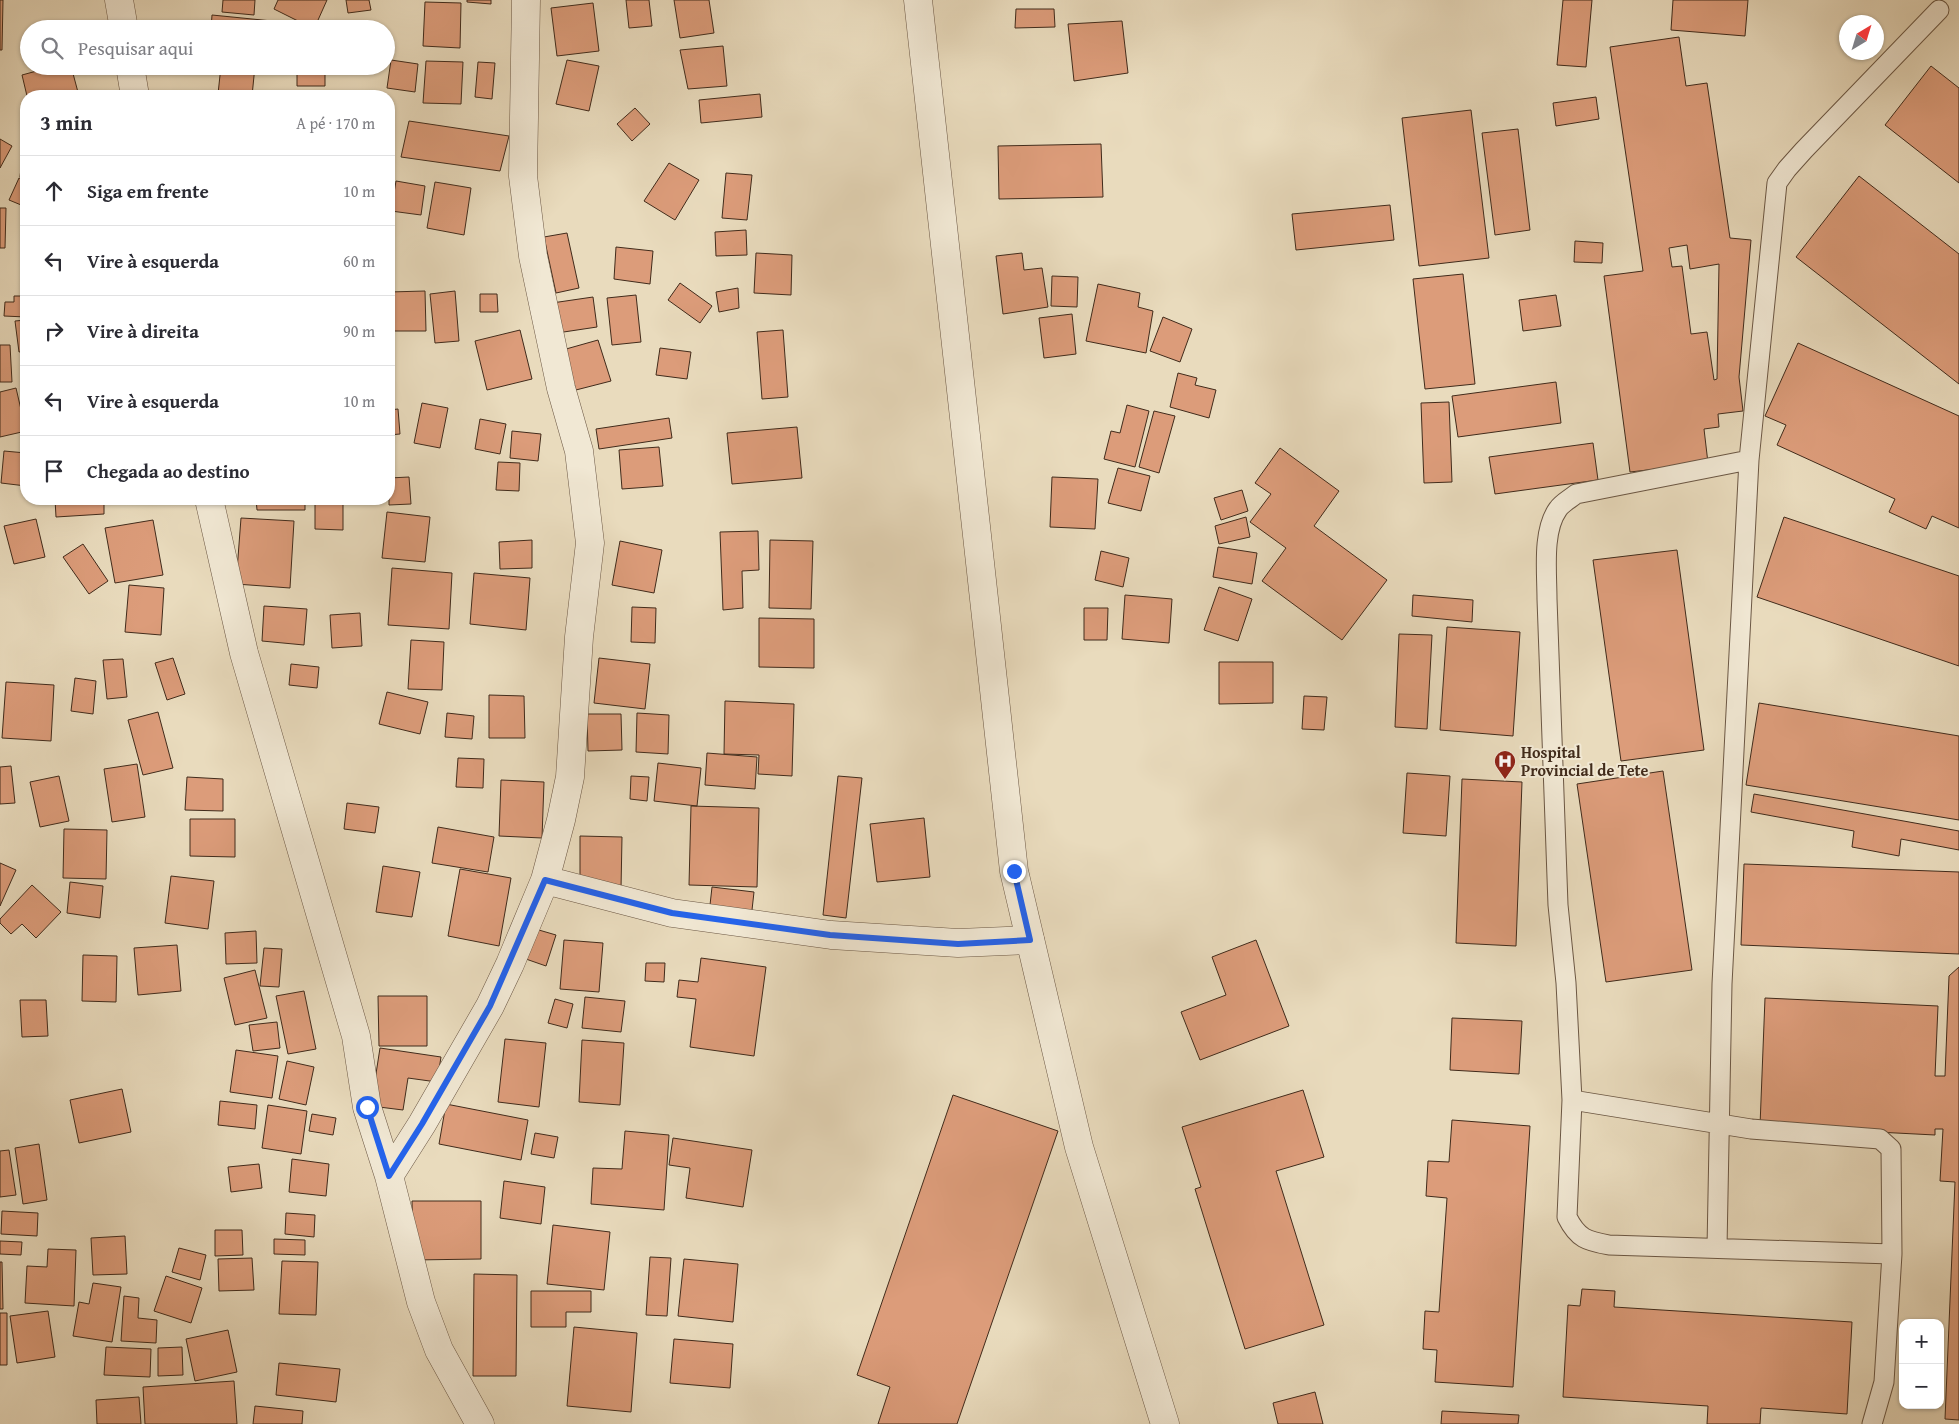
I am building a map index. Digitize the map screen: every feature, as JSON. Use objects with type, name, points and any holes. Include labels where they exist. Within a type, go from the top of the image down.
[{"type":"street","points":[[119,0],[122,20]]},
{"type":"street","points":[[389,1176],[422,1124],[490,1006],[545,880],[570,777],[579,637],[590,543],[579,451],[561,388],[532,247],[523,176],[526,0]]},
{"type":"street","points":[[918,0],[1014,871],[1079,1146],[1165,1424]]},
{"type":"street","points":[[132,75],[134,90]]},
{"type":"street","points":[[210,505],[244,653],[356,1036],[367,1107],[389,1176],[421,1302],[439,1350],[480,1424]]},
{"type":"street","points":[[545,880],[672,913],[830,935],[958,944],[1030,940]]},
{"type":"lane","points":[[1717,1248],[1722,984],[1749,460],[1777,183],[1804,150],[1939,10]]},
{"type":"lane","points":[[1749,460],[1576,494],[1558,508],[1549,524],[1547,598],[1558,905],[1566,983],[1572,1100],[1567,1217],[1574,1230],[1587,1241],[1609,1245],[1892,1254]]},
{"type":"lane","points":[[1572,1100],[1751,1129],[1880,1139],[1886,1143],[1891,1149],[1892,1254],[1884,1382],[1872,1424]]},
{"type":"building","points":[[0,0],[3,0],[2,50],[0,50]]},
{"type":"building","points":[[223,0],[255,0],[254,15],[222,12]]},
{"type":"building","points":[[278,0],[327,0],[318,20],[296,20],[274,9]]},
{"type":"building","points":[[346,0],[369,0],[371,10],[348,13]]},
{"type":"building","points":[[467,0],[491,0],[491,4],[467,2]]},
{"type":"building","points":[[626,0],[649,0],[652,26],[629,28]]},
{"type":"building","points":[[674,0],[709,0],[714,33],[680,38]]},
{"type":"building","points":[[1563,0],[1592,0],[1586,67],[1557,65]]},
{"type":"building","points":[[1673,0],[1748,0],[1745,36],[1671,30]]},
{"type":"building","points":[[425,2],[461,3],[460,48],[423,46]]},
{"type":"building","points":[[593,3],[599,51],[557,56],[551,8]]},
{"type":"building","points":[[1016,9],[1054,9],[1055,27],[1015,28]]},
{"type":"building","points":[[212,15],[262,20],[212,20]]},
{"type":"building","points":[[1122,21],[1128,73],[1074,81],[1068,24]]},
{"type":"building","points":[[1679,37],[1686,86],[1707,83],[1730,238],[1751,240],[1739,377],[1743,411],[1718,414],[1719,427],[1704,429],[1708,463],[1630,472],[1604,276],[1643,271],[1610,47]],"holes":[[[1687,245],[1690,269],[1719,264],[1717,379],[1714,380],[1707,332],[1691,334],[1682,266],[1672,267],[1669,248]]]},
{"type":"building","points":[[723,46],[727,86],[688,89],[680,50]]},
{"type":"building","points":[[567,60],[599,66],[589,111],[556,104]]},
{"type":"building","points":[[395,61],[418,64],[415,92],[387,88],[389,75],[395,75]]},
{"type":"building","points":[[426,61],[463,62],[461,104],[423,103]]},
{"type":"building","points":[[478,62],[495,63],[492,99],[475,97]]},
{"type":"building","points":[[1931,66],[1959,88],[1959,183],[1885,125]]},
{"type":"building","points":[[22,75],[73,75],[77,90],[26,90]]},
{"type":"building","points":[[220,75],[254,75],[253,90],[218,90]]},
{"type":"building","points":[[297,75],[325,75],[325,86],[297,86]]},
{"type":"building","points":[[760,94],[762,117],[701,123],[699,100]]},
{"type":"building","points":[[1596,97],[1599,119],[1556,126],[1553,103]]},
{"type":"building","points":[[635,108],[650,124],[632,141],[617,124]]},
{"type":"building","points":[[1471,110],[1489,258],[1419,266],[1402,118]]},
{"type":"building","points":[[409,121],[509,136],[500,171],[401,157]]},
{"type":"building","points":[[1518,129],[1530,230],[1495,235],[1482,133]]},
{"type":"building","points":[[0,139],[12,146],[0,168]]},
{"type":"building","points":[[1101,144],[1103,197],[999,199],[998,146]]},
{"type":"building","points":[[669,163],[699,180],[675,220],[644,201]]},
{"type":"building","points":[[726,173],[752,175],[747,220],[722,218]]},
{"type":"building","points":[[1859,176],[1959,254],[1959,384],[1796,257]]},
{"type":"building","points":[[19,178],[20,178],[20,205],[9,200]]},
{"type":"building","points":[[396,181],[425,186],[421,215],[395,212]]},
{"type":"building","points":[[435,182],[471,188],[464,235],[427,228]]},
{"type":"building","points":[[1390,205],[1394,240],[1296,250],[1292,214]]},
{"type":"building","points":[[0,208],[6,208],[5,248],[0,248]]},
{"type":"building","points":[[746,230],[747,255],[716,256],[715,232]]},
{"type":"building","points":[[567,233],[579,288],[556,293],[544,237]]},
{"type":"building","points":[[1575,241],[1603,243],[1602,263],[1574,262]]},
{"type":"building","points":[[616,247],[653,251],[650,284],[614,279]]},
{"type":"building","points":[[756,253],[792,255],[791,295],[754,293]]},
{"type":"building","points":[[1022,253],[1024,270],[1042,268],[1048,307],[1003,314],[996,256]]},
{"type":"building","points":[[1463,274],[1475,384],[1425,389],[1413,279]]},
{"type":"building","points":[[1052,276],[1078,277],[1077,307],[1051,306]]},
{"type":"building","points":[[680,283],[712,306],[700,323],[668,300]]},
{"type":"building","points":[[1098,284],[1140,293],[1138,307],[1153,311],[1146,353],[1086,341]]},
{"type":"building","points":[[738,288],[739,308],[719,312],[716,292]]},
{"type":"building","points":[[425,291],[426,331],[395,331],[395,292]]},
{"type":"building","points":[[455,291],[459,341],[435,343],[430,294]]},
{"type":"building","points":[[480,294],[497,294],[498,312],[480,312]]},
{"type":"building","points":[[636,295],[641,342],[612,345],[607,298]]},
{"type":"building","points":[[1556,295],[1561,326],[1523,331],[1519,300]]},
{"type":"building","points":[[14,296],[20,296],[20,317],[4,316],[5,302],[14,302]]},
{"type":"building","points":[[593,297],[597,327],[557,333],[552,303]]},
{"type":"building","points":[[1072,314],[1076,354],[1044,358],[1039,318]]},
{"type":"building","points":[[1163,317],[1192,329],[1180,362],[1150,351]]},
{"type":"building","points":[[15,321],[20,321],[20,352],[19,352]]},
{"type":"building","points":[[520,330],[532,379],[487,390],[475,341]]},
{"type":"building","points":[[783,330],[788,397],[762,399],[757,332]]},
{"type":"building","points":[[598,340],[611,381],[572,391],[559,351]]},
{"type":"building","points":[[1798,343],[1959,416],[1959,528],[1932,516],[1926,529],[1889,512],[1895,499],[1777,445],[1786,425],[1765,416]]},
{"type":"building","points":[[0,345],[10,345],[12,382],[0,382]]},
{"type":"building","points":[[660,348],[691,352],[687,379],[656,375]]},
{"type":"building","points":[[1178,373],[1197,378],[1195,385],[1216,390],[1209,418],[1170,407]]},
{"type":"building","points":[[1556,382],[1561,423],[1458,437],[1452,396]]},
{"type":"building","points":[[16,388],[20,405],[20,432],[0,437],[0,392]]},
{"type":"building","points":[[1449,402],[1452,482],[1424,483],[1421,403]]},
{"type":"building","points":[[422,403],[448,408],[440,448],[414,443]]},
{"type":"building","points":[[1127,405],[1149,411],[1135,467],[1104,459],[1111,431],[1120,433]]},
{"type":"building","points":[[395,409],[398,409],[400,434],[395,434]]},
{"type":"building","points":[[1154,411],[1175,416],[1159,473],[1139,467]]},
{"type":"building","points":[[669,418],[672,438],[599,449],[596,429]]},
{"type":"building","points":[[480,419],[506,424],[500,454],[475,449]]},
{"type":"building","points":[[797,427],[802,478],[732,484],[727,433]]},
{"type":"building","points":[[512,431],[541,434],[538,461],[510,458]]},
{"type":"building","points":[[1593,443],[1598,480],[1495,494],[1489,457]]},
{"type":"building","points":[[659,447],[663,486],[622,489],[619,450]]},
{"type":"building","points":[[1280,448],[1339,491],[1314,526],[1387,580],[1342,640],[1262,581],[1286,548],[1250,522],[1271,494],[1255,483]]},
{"type":"building","points":[[4,451],[20,452],[20,485],[1,483]]},
{"type":"building","points":[[498,462],[520,463],[519,491],[496,490]]},
{"type":"building","points":[[1118,468],[1150,476],[1141,511],[1108,503]]},
{"type":"building","points":[[409,477],[411,504],[395,505],[395,478]]},
{"type":"building","points":[[1052,477],[1098,479],[1095,529],[1050,527]]},
{"type":"building","points":[[1242,490],[1248,511],[1221,520],[1214,498]]},
{"type":"building","points":[[55,505],[104,505],[104,514],[56,517]]},
{"type":"building","points":[[257,505],[305,505],[305,510],[257,510]]},
{"type":"building","points":[[315,505],[343,505],[343,530],[315,529]]},
{"type":"building","points":[[387,512],[430,517],[425,562],[382,558]]},
{"type":"building","points":[[1246,517],[1250,537],[1219,544],[1215,526]]},
{"type":"building","points":[[1784,517],[1959,576],[1959,666],[1757,597]]},
{"type":"building","points":[[241,518],[294,521],[290,588],[236,584]]},
{"type":"building","points":[[36,519],[45,557],[14,564],[4,526]]},
{"type":"building","points":[[153,520],[163,575],[115,583],[105,528]]},
{"type":"building","points":[[758,531],[759,570],[742,571],[743,608],[723,610],[720,532]]},
{"type":"building","points":[[532,540],[532,568],[500,569],[499,542]]},
{"type":"building","points":[[770,540],[813,541],[811,609],[769,608]]},
{"type":"building","points":[[620,541],[662,550],[654,593],[612,585]]},
{"type":"building","points":[[83,544],[108,581],[89,594],[63,557]]},
{"type":"building","points":[[1218,547],[1257,553],[1252,584],[1213,577]]},
{"type":"building","points":[[1677,550],[1704,750],[1621,761],[1593,560]]},
{"type":"building","points":[[1101,551],[1129,558],[1123,587],[1095,580]]},
{"type":"building","points":[[392,568],[452,573],[449,629],[388,625]]},
{"type":"building","points":[[474,573],[530,578],[526,630],[470,624]]},
{"type":"building","points":[[129,585],[164,588],[161,635],[125,632]]},
{"type":"building","points":[[1219,587],[1252,599],[1238,641],[1204,630]]},
{"type":"building","points":[[1125,595],[1172,599],[1169,643],[1122,639]]},
{"type":"building","points":[[1413,595],[1473,600],[1472,622],[1412,616]]},
{"type":"building","points":[[264,606],[307,609],[304,645],[262,641]]},
{"type":"building","points":[[632,607],[656,608],[655,643],[631,642]]},
{"type":"building","points":[[1084,608],[1108,608],[1107,640],[1084,640]]},
{"type":"building","points":[[360,613],[362,646],[332,648],[330,615]]},
{"type":"building","points":[[759,618],[814,619],[814,668],[759,667]]},
{"type":"building","points":[[1447,627],[1520,632],[1513,736],[1440,730]]},
{"type":"building","points":[[1399,634],[1432,635],[1427,729],[1395,727]]},
{"type":"building","points":[[411,640],[444,642],[442,690],[408,689]]},
{"type":"building","points":[[173,658],[185,694],[167,700],[155,663]]},
{"type":"building","points":[[599,658],[650,664],[645,709],[594,703]]},
{"type":"building","points":[[123,659],[127,697],[107,699],[103,660]]},
{"type":"building","points":[[1219,662],[1273,662],[1273,703],[1219,704]]},
{"type":"building","points":[[291,664],[319,667],[317,688],[289,685]]},
{"type":"building","points":[[75,678],[96,681],[93,714],[71,711]]},
{"type":"building","points":[[6,682],[54,685],[51,741],[2,738]]},
{"type":"building","points":[[387,692],[428,702],[420,734],[379,724]]},
{"type":"building","points":[[489,695],[524,696],[525,738],[489,738]]},
{"type":"building","points":[[1304,696],[1327,697],[1324,730],[1302,729]]},
{"type":"building","points":[[725,701],[794,704],[792,776],[758,774],[759,755],[724,754]]},
{"type":"building","points":[[1759,703],[1959,736],[1959,820],[1746,785]]},
{"type":"building","points":[[158,712],[173,768],[143,775],[128,720]]},
{"type":"building","points":[[447,713],[474,716],[472,739],[445,737]]},
{"type":"building","points":[[637,713],[669,715],[668,754],[636,752]]},
{"type":"building","points":[[587,714],[621,714],[622,750],[588,751]]},
{"type":"building","points":[[707,753],[757,757],[755,789],[705,785]]},
{"type":"building","points":[[458,758],[484,759],[483,788],[456,787]]},
{"type":"building","points":[[658,763],[701,768],[697,806],[654,801]]},
{"type":"building","points":[[137,764],[145,817],[112,822],[104,769]]},
{"type":"building","points":[[11,766],[15,803],[0,804],[0,767]]},
{"type":"building","points":[[1663,771],[1692,970],[1606,982],[1577,784]]},
{"type":"building","points":[[1407,773],[1450,776],[1446,836],[1403,833]]},
{"type":"building","points":[[59,776],[69,821],[40,827],[30,782]]},
{"type":"building","points":[[631,776],[649,777],[647,801],[630,799]]},
{"type":"building","points":[[838,776],[862,778],[846,918],[823,915]]},
{"type":"building","points":[[187,777],[223,779],[223,811],[185,810]]},
{"type":"building","points":[[1462,779],[1522,782],[1516,946],[1456,943]]},
{"type":"building","points":[[501,780],[544,782],[542,838],[499,836]]},
{"type":"building","points":[[1754,794],[1959,831],[1959,850],[1901,839],[1899,856],[1852,847],[1854,831],[1751,812]]},
{"type":"building","points":[[347,803],[379,807],[375,833],[344,829]]},
{"type":"building","points":[[691,806],[759,808],[757,887],[689,885]]},
{"type":"building","points":[[924,818],[930,877],[877,882],[870,824]]},
{"type":"building","points":[[190,819],[235,819],[235,857],[190,856]]},
{"type":"building","points":[[438,827],[494,837],[488,872],[432,863]]},
{"type":"building","points":[[64,829],[107,830],[106,879],[63,878]]},
{"type":"building","points":[[580,836],[622,837],[621,889],[580,889]]},
{"type":"building","points":[[0,863],[16,870],[0,906]]},
{"type":"building","points":[[1744,864],[1959,872],[1959,954],[1741,945]]},
{"type":"building","points":[[383,866],[420,872],[412,917],[376,912]]},
{"type":"building","points":[[460,869],[511,878],[499,946],[448,936]]},
{"type":"building","points":[[171,876],[214,881],[208,929],[165,923]]},
{"type":"building","points":[[70,882],[103,886],[100,918],[67,913]]},
{"type":"building","points":[[32,885],[61,912],[36,938],[22,924],[11,934],[0,923],[0,919]]},
{"type":"building","points":[[712,887],[754,892],[751,919],[709,914]]},
{"type":"building","points":[[532,928],[556,935],[546,966],[523,958]]},
{"type":"building","points":[[256,931],[257,963],[226,964],[225,933]]},
{"type":"building","points":[[564,940],[603,943],[599,992],[560,989]]},
{"type":"building","points":[[1256,940],[1289,1026],[1200,1060],[1181,1012],[1226,995],[1212,957]]},
{"type":"building","points":[[177,945],[181,991],[138,995],[134,948]]},
{"type":"building","points":[[264,948],[282,949],[279,987],[260,986]]},
{"type":"building","points":[[83,955],[117,956],[116,1002],[82,1001]]},
{"type":"building","points":[[701,958],[766,967],[754,1056],[690,1047],[696,999],[677,997],[679,980],[698,982]]},
{"type":"building","points":[[646,963],[665,963],[664,982],[645,981]]},
{"type":"building","points":[[1959,967],[1959,1420],[1945,1419],[1955,1182],[1940,1181],[1943,1129],[1935,1129],[1935,1135],[1760,1126],[1765,998],[1938,1006],[1935,1076],[1945,1076],[1949,976]]},
{"type":"building","points":[[255,970],[267,1018],[235,1025],[224,978]]},
{"type":"building","points":[[304,991],[316,1049],[288,1054],[276,996]]},
{"type":"building","points":[[378,996],[427,996],[427,1046],[379,1046]]},
{"type":"building","points":[[585,997],[625,1001],[621,1032],[582,1028]]},
{"type":"building","points":[[555,999],[573,1004],[567,1028],[548,1023]]},
{"type":"building","points":[[20,1000],[46,1000],[48,1036],[22,1037]]},
{"type":"building","points":[[1452,1018],[1522,1021],[1519,1074],[1450,1070]]},
{"type":"building","points":[[277,1022],[280,1048],[253,1051],[249,1025]]},
{"type":"building","points":[[505,1039],[546,1043],[539,1107],[498,1102]]},
{"type":"building","points":[[582,1040],[624,1043],[620,1105],[579,1102]]},
{"type":"building","points":[[380,1048],[441,1057],[437,1082],[408,1078],[403,1110],[371,1106]]},
{"type":"building","points":[[236,1050],[278,1056],[272,1098],[230,1092]]},
{"type":"building","points":[[287,1061],[314,1067],[306,1105],[279,1099]]},
{"type":"building","points":[[122,1089],[131,1132],[79,1143],[70,1100]]},
{"type":"building","points":[[1303,1090],[1324,1157],[1276,1171],[1324,1325],[1245,1349],[1195,1189],[1201,1187],[1182,1127]]},
{"type":"building","points":[[953,1095],[1058,1131],[957,1424],[878,1424],[890,1387],[857,1375]]},
{"type":"building","points":[[220,1101],[257,1105],[255,1129],[218,1125]]},
{"type":"building","points":[[446,1104],[528,1120],[521,1160],[439,1144]]},
{"type":"building","points":[[268,1105],[307,1111],[301,1154],[262,1148]]},
{"type":"building","points":[[312,1114],[336,1118],[333,1135],[309,1131]]},
{"type":"building","points":[[1452,1120],[1530,1126],[1513,1387],[1435,1382],[1437,1350],[1423,1349],[1425,1311],[1439,1312],[1447,1198],[1426,1196],[1428,1161],[1449,1162]]},
{"type":"building","points":[[625,1131],[669,1135],[664,1210],[591,1204],[593,1168],[622,1169]]},
{"type":"building","points":[[535,1133],[558,1137],[554,1158],[531,1154]]},
{"type":"building","points":[[673,1138],[752,1150],[743,1207],[686,1198],[690,1168],[669,1165]]},
{"type":"building","points":[[39,1144],[47,1200],[23,1204],[15,1148]]},
{"type":"building","points":[[9,1150],[16,1195],[0,1197],[0,1151]]},
{"type":"building","points":[[292,1159],[329,1164],[326,1196],[289,1192]]},
{"type":"building","points":[[259,1164],[262,1188],[231,1192],[228,1167]]},
{"type":"building","points":[[504,1181],[545,1187],[541,1224],[500,1218]]},
{"type":"building","points":[[412,1201],[481,1201],[481,1259],[413,1260]]},
{"type":"building","points":[[2,1211],[38,1213],[37,1236],[1,1234]]},
{"type":"building","points":[[286,1213],[315,1215],[314,1237],[285,1234]]},
{"type":"building","points":[[553,1225],[610,1232],[604,1290],[547,1284]]},
{"type":"building","points":[[215,1230],[242,1230],[243,1255],[215,1256]]},
{"type":"building","points":[[125,1236],[127,1274],[93,1275],[91,1238]]},
{"type":"building","points":[[274,1239],[305,1240],[305,1255],[274,1254]]},
{"type":"building","points":[[0,1241],[22,1242],[21,1255],[0,1254]]},
{"type":"building","points":[[179,1248],[206,1255],[200,1280],[172,1272]]},
{"type":"building","points":[[48,1249],[76,1250],[74,1306],[25,1303],[27,1266],[47,1267]]},
{"type":"building","points":[[650,1257],[671,1258],[667,1316],[646,1315]]},
{"type":"building","points":[[252,1258],[254,1290],[219,1291],[218,1259]]},
{"type":"building","points":[[684,1259],[738,1264],[733,1322],[678,1316]]},
{"type":"building","points":[[282,1261],[318,1262],[316,1315],[279,1314]]},
{"type":"building","points":[[0,1262],[2,1262],[3,1309],[0,1309]]},
{"type":"building","points":[[474,1274],[517,1275],[516,1376],[473,1376]]},
{"type":"building","points":[[166,1276],[202,1288],[191,1323],[154,1311]]},
{"type":"building","points":[[93,1283],[121,1287],[112,1342],[73,1336],[79,1302],[89,1304]]},
{"type":"building","points":[[1582,1289],[1615,1291],[1614,1307],[1852,1322],[1847,1414],[1761,1408],[1760,1424],[1707,1424],[1708,1406],[1563,1397],[1568,1305],[1580,1306]]},
{"type":"building","points":[[531,1291],[591,1291],[591,1312],[566,1312],[566,1327],[531,1327]]},
{"type":"building","points":[[124,1296],[139,1298],[138,1318],[157,1320],[156,1343],[121,1341]]},
{"type":"building","points":[[48,1311],[55,1357],[17,1363],[10,1316]]},
{"type":"building","points":[[0,1313],[7,1313],[7,1365],[0,1365]]},
{"type":"building","points":[[574,1327],[637,1333],[631,1412],[567,1406]]},
{"type":"building","points":[[228,1330],[237,1372],[195,1381],[186,1339]]},
{"type":"building","points":[[674,1339],[733,1344],[730,1388],[670,1383]]},
{"type":"building","points":[[106,1347],[151,1349],[150,1377],[104,1375]]},
{"type":"building","points":[[182,1347],[183,1375],[158,1376],[158,1348]]},
{"type":"building","points":[[279,1363],[340,1369],[336,1402],[276,1395]]},
{"type":"building","points":[[234,1381],[237,1424],[145,1424],[143,1387]]},
{"type":"building","points":[[1315,1392],[1323,1424],[1278,1424],[1273,1403]]},
{"type":"building","points":[[139,1397],[141,1424],[97,1424],[96,1400]]},
{"type":"building","points":[[255,1406],[303,1411],[302,1424],[253,1424]]},
{"type":"building","points":[[1442,1411],[1519,1415],[1518,1424],[1441,1424]]},
{"type":"place","name":"Hospital Provincial de Tete","points":[[1505,780]]},
{"type":"route","points":[[367,1107],[389,1176],[422,1124],[490,1006],[510,964],[545,880],[672,913],[830,935],[958,944],[1030,940],[1014,871]]}]
